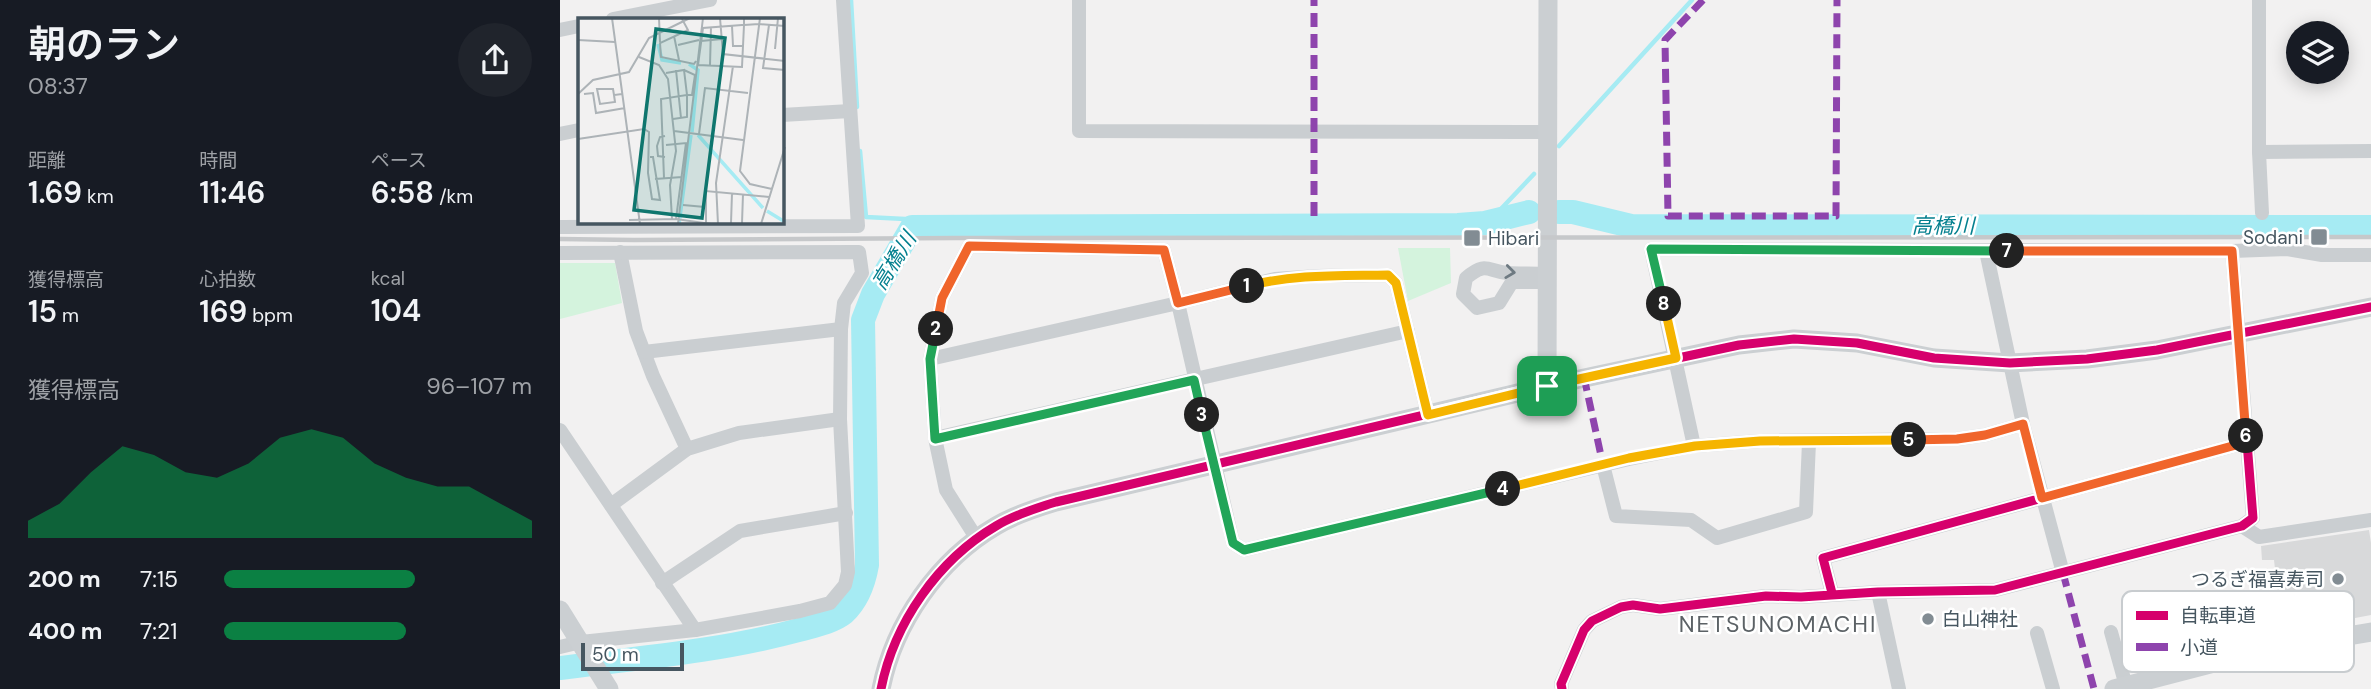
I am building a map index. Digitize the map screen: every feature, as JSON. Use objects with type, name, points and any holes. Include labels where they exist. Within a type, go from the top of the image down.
[{"type":"street","points":[[618,18],[710,0]]},
{"type":"street","points":[[560,228],[620,225],[858,226],[843,0]]},
{"type":"street","points":[[1079,0],[1079,131],[1547,132]]},
{"type":"street","points":[[1547,386],[1548,0]]},
{"type":"street","points":[[2259,0],[2259,152],[2262,213]]},
{"type":"street","points":[[560,30],[578,28]]},
{"type":"street","points":[[784,115],[850,111]]},
{"type":"street","points":[[560,134],[578,130]]},
{"type":"street","points":[[2259,152],[2371,151]]},
{"type":"street","points":[[977,539],[946,490],[935,439],[930,359],[942,298],[969,246],[1164,250],[1233,543],[1244,550],[1602,465],[1695,446],[1760,441],[1957,439],[1985,435],[2023,424]]},
{"type":"street","points":[[1695,446],[1651,249],[2287,249],[2322,255],[2371,255]]},
{"type":"street","points":[[1986,251],[2023,424],[2063,573]]},
{"type":"street","points":[[1562,689],[1560,684],[1584,630],[1592,621],[1621,607],[1633,605],[1660,609],[1766,596],[1801,597],[1832,593],[1995,590],[2242,526],[2253,518],[2232,251]]},
{"type":"street","points":[[620,252],[636,331],[653,376],[687,449]]},
{"type":"street","points":[[560,253],[859,252],[862,273],[844,303],[841,328],[840,419],[848,572],[845,585],[830,603],[800,611],[585,649],[560,647]]},
{"type":"street","points":[[1493,268],[1504,273],[1547,278],[1512,282],[1499,303],[1477,308],[1464,294],[1466,278],[1476,270],[1493,268]]},
{"type":"street","points":[[930,359],[1275,279],[1388,275],[1396,283],[1428,415]]},
{"type":"street","points":[[881,689],[895,643],[908,617],[947,566],[997,525],[1056,502],[1547,386],[1739,345],[1794,339],[1857,343],[1934,358],[2010,363],[2157,350],[2371,307]]},
{"type":"street","points":[[644,352],[841,328]]},
{"type":"street","points":[[935,439],[1408,331]]},
{"type":"street","points":[[611,505],[687,449],[738,433],[840,419]]},
{"type":"street","points":[[560,430],[695,630]]},
{"type":"street","points":[[1602,465],[1616,516],[1691,520],[1717,538],[1806,512],[1809,442]]},
{"type":"street","points":[[1832,593],[1823,558],[2247,442]]},
{"type":"street","points":[[662,583],[740,530],[846,513]]},
{"type":"street","points":[[2242,526],[2259,537],[2371,520]]},
{"type":"street","points":[[1878,592],[1899,689]]},
{"type":"street","points":[[560,610],[607,686]]},
{"type":"street","points":[[2111,632],[2120,687],[2176,672]]},
{"type":"street","points":[[2037,633],[2053,689]]},
{"type":"green space","points":[[1398,248],[1450,248],[1451,283],[1408,301]]},
{"type":"green space","points":[[560,263],[615,263],[622,303],[560,319]]},
{"type":"building","name":"つるぎ福喜寿司","points":[[2369,530],[2371,615],[2354,618],[2354,591],[2278,591],[2274,560],[2262,560],[2261,546]]},
{"type":"waterway","points":[[851,0],[857,107]]},
{"type":"waterway","points":[[1559,146],[1692,0]]},
{"type":"waterway","points":[[860,151],[866,217],[905,219],[912,227]]},
{"type":"waterway","points":[[1485,223],[1534,174]]},
{"type":"waterway","name":"高橋川","points":[[560,668],[680,653],[770,637],[823,623],[844,613],[853,603],[867,565],[863,320],[873,294],[912,227],[1458,225],[1485,223],[1529,212]]},
{"type":"waterway","name":"高橋川","points":[[1559,212],[1573,212],[1631,226],[2371,227]]},
{"type":"railway","points":[[560,239],[2371,237]]},
{"type":"marked path","points":[[1314,0],[1314,216]]},
{"type":"marked path","points":[[1703,0],[1665,40],[1668,216],[1836,216],[1837,0]]},
{"type":"marked path","points":[[1584,377],[1603,465]]},
{"type":"marked path","points":[[2063,573],[2094,689]]},
{"type":"cycle path","points":[[881,689],[896,640],[908,617],[938,575],[975,540],[996,526],[1056,502],[1547,386],[1739,345],[1794,339],[1857,343],[1934,358],[2010,363],[2087,359],[2157,350],[2371,307]]},
{"type":"cycle path","points":[[1562,689],[1561,684],[1584,630],[1592,621],[1621,607],[1633,605],[1660,609],[1766,596],[1995,590],[2242,526],[2253,518],[2247,442],[1823,558],[1832,593]]},
{"type":"place","name":"Sodani","points":[[2319,237]]},
{"type":"place","name":"Hibari","points":[[1472,238]]},
{"type":"place","name":"つるぎ福喜寿司","points":[[2338,579]]},
{"type":"place","name":"白山神社","points":[[1928,619]]},
{"type":"district","name":"NETSUNOMACHI","points":[[1778,624]]},
{"type":"route","points":[[969,246],[1164,250],[1178,303],[1275,279],[1388,275],[1396,283],[1428,415],[1547,386],[1676,358],[1651,249],[2232,251],[2247,442],[2042,498],[2023,424],[1985,435],[1957,439],[1760,441],[1695,446],[1629,458],[1244,550],[1233,543],[1194,380],[935,439],[930,359],[942,298],[969,246]]}]
